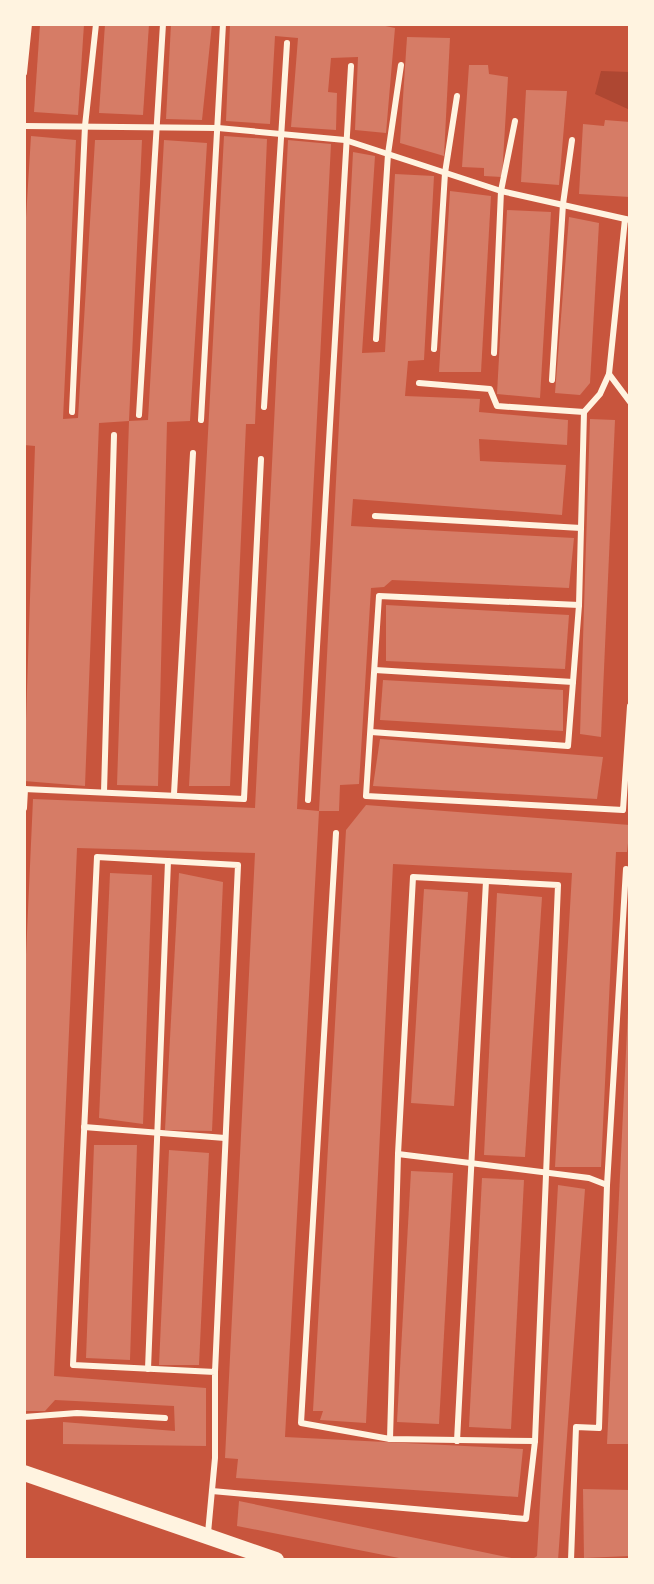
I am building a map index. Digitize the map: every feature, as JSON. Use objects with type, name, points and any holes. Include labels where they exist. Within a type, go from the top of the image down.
[{"type":"main road","points":[[24,1473],[276,1560]]},
{"type":"lane","points":[[24,73],[29,24]]},
{"type":"lane","points":[[72,412],[85,126],[96,24]]},
{"type":"lane","points":[[139,415],[154,128],[163,24]]},
{"type":"lane","points":[[201,420],[223,24]]},
{"type":"lane","points":[[264,407],[278,134],[287,43]]},
{"type":"lane","points":[[376,339],[388,154],[401,65]]},
{"type":"lane","points":[[308,800],[351,66]]},
{"type":"lane","points":[[434,349],[445,173],[457,96]]},
{"type":"lane","points":[[494,353],[501,191],[515,121]]},
{"type":"lane","points":[[24,126],[218,128],[345,140],[501,191],[628,220],[609,374],[600,394],[584,412],[579,605],[568,746],[371,732]]},
{"type":"lane","points":[[552,380],[563,204],[572,140]]},
{"type":"lane","points":[[609,374],[630,402]]},
{"type":"lane","points":[[419,383],[490,389],[497,406],[584,412]]},
{"type":"lane","points":[[104,792],[114,435]]},
{"type":"lane","points":[[174,794],[193,453]]},
{"type":"lane","points":[[24,808],[24,789],[244,799],[261,459]]},
{"type":"lane","points":[[375,516],[581,528]]},
{"type":"lane","points":[[579,605],[379,596],[366,796],[623,810],[630,706]]},
{"type":"lane","points":[[375,670],[573,682]]},
{"type":"lane","points":[[336,833],[301,1423],[390,1439],[535,1441]]},
{"type":"lane","points":[[208,1537],[238,865],[97,857],[73,1365],[215,1372]]},
{"type":"lane","points":[[148,1369],[168,861]]},
{"type":"lane","points":[[571,1560],[576,1427],[599,1428],[607,1185],[626,869]]},
{"type":"lane","points":[[212,1491],[526,1519],[535,1441],[558,885],[413,877],[398,1154],[390,1439]]},
{"type":"lane","points":[[457,1441],[486,881]]},
{"type":"lane","points":[[84,1127],[225,1138]]},
{"type":"lane","points":[[398,1154],[589,1178],[607,1185]]},
{"type":"lane","points":[[24,1417],[77,1413],[165,1418]]},
{"type":"shaded area","points":[[601,71],[630,72],[630,110],[595,94]]},
{"type":"building","points":[[40,24],[84,24],[78,115],[34,112]]},
{"type":"building","points":[[105,24],[149,24],[143,115],[99,113]]},
{"type":"building","points":[[171,24],[212,24],[202,120],[166,119]]},
{"type":"building","points":[[230,24],[376,24],[395,28],[386,133],[355,130],[358,57],[331,58],[328,92],[337,93],[336,130],[291,127],[298,38],[275,36],[270,124],[226,121]]},
{"type":"building","points":[[407,37],[450,38],[444,156],[400,143]]},
{"type":"building","points":[[469,65],[488,65],[489,74],[508,77],[502,177],[484,176],[484,168],[462,167]]},
{"type":"building","points":[[526,90],[567,91],[559,185],[521,182]]},
{"type":"building","points":[[605,120],[630,122],[630,197],[579,194],[583,124],[604,126]]},
{"type":"building","points":[[31,136],[76,140],[63,419],[78,418],[95,140],[142,140],[129,421],[99,423],[85,786],[24,781],[35,446],[24,445],[24,250]]},
{"type":"building","points":[[224,136],[267,139],[255,424],[246,424],[230,786],[189,786]]},
{"type":"building","points":[[164,140],[207,143],[190,421],[167,422],[158,786],[117,785],[129,421],[148,420]]},
{"type":"building","points":[[288,140],[331,144],[297,809],[319,811],[285,1437],[523,1449],[518,1497],[236,1478],[238,1459],[225,1458],[255,853],[77,848],[54,1376],[206,1388],[206,1446],[63,1444],[63,1422],[175,1431],[174,1406],[55,1400],[45,1411],[24,1411],[24,999],[33,799],[255,808]]},
{"type":"building","points":[[353,152],[375,156],[362,353],[385,352],[395,174],[434,176],[424,360],[408,361],[405,396],[480,399],[479,412],[568,420],[567,445],[479,439],[480,461],[566,465],[562,515],[353,499],[351,526],[574,538],[569,588],[392,580],[384,587],[371,588],[359,784],[340,785],[339,811],[319,811]]},
{"type":"building","points":[[450,191],[491,196],[481,372],[439,372]]},
{"type":"building","points":[[507,210],[551,212],[540,398],[497,394]]},
{"type":"building","points":[[569,217],[599,223],[590,383],[580,395],[555,393]]},
{"type":"building","points":[[590,419],[615,420],[601,737],[580,734]]},
{"type":"building","points":[[386,605],[569,615],[565,669],[386,661]]},
{"type":"building","points":[[383,680],[563,690],[563,731],[380,720]]},
{"type":"building","points":[[380,739],[603,757],[597,799],[373,786]]},
{"type":"building","points":[[366,805],[630,825],[627,852],[616,852],[601,1167],[555,1167],[572,873],[393,864],[366,1423],[320,1420],[323,1411],[313,1411],[346,830]]},
{"type":"building","points":[[110,873],[152,875],[143,1124],[99,1118]]},
{"type":"building","points":[[179,873],[223,882],[212,1131],[165,1130]]},
{"type":"building","points":[[424,889],[468,892],[454,1106],[411,1103]]},
{"type":"building","points":[[497,893],[542,897],[525,1157],[484,1155]]},
{"type":"building","points":[[628,1010],[630,1407],[628,1444],[607,1444]]},
{"type":"building","points":[[94,1145],[137,1145],[130,1360],[86,1358]]},
{"type":"building","points":[[169,1150],[209,1153],[199,1365],[159,1365]]},
{"type":"building","points":[[411,1171],[453,1173],[439,1424],[397,1422]]},
{"type":"building","points":[[482,1178],[524,1180],[511,1429],[469,1427]]},
{"type":"building","points":[[558,1185],[585,1189],[558,1560],[531,1560],[537,1556]]},
{"type":"building","points":[[583,1489],[630,1490],[630,1556],[584,1558]]},
{"type":"building","points":[[239,1501],[516,1560],[409,1560],[237,1526]]}]
